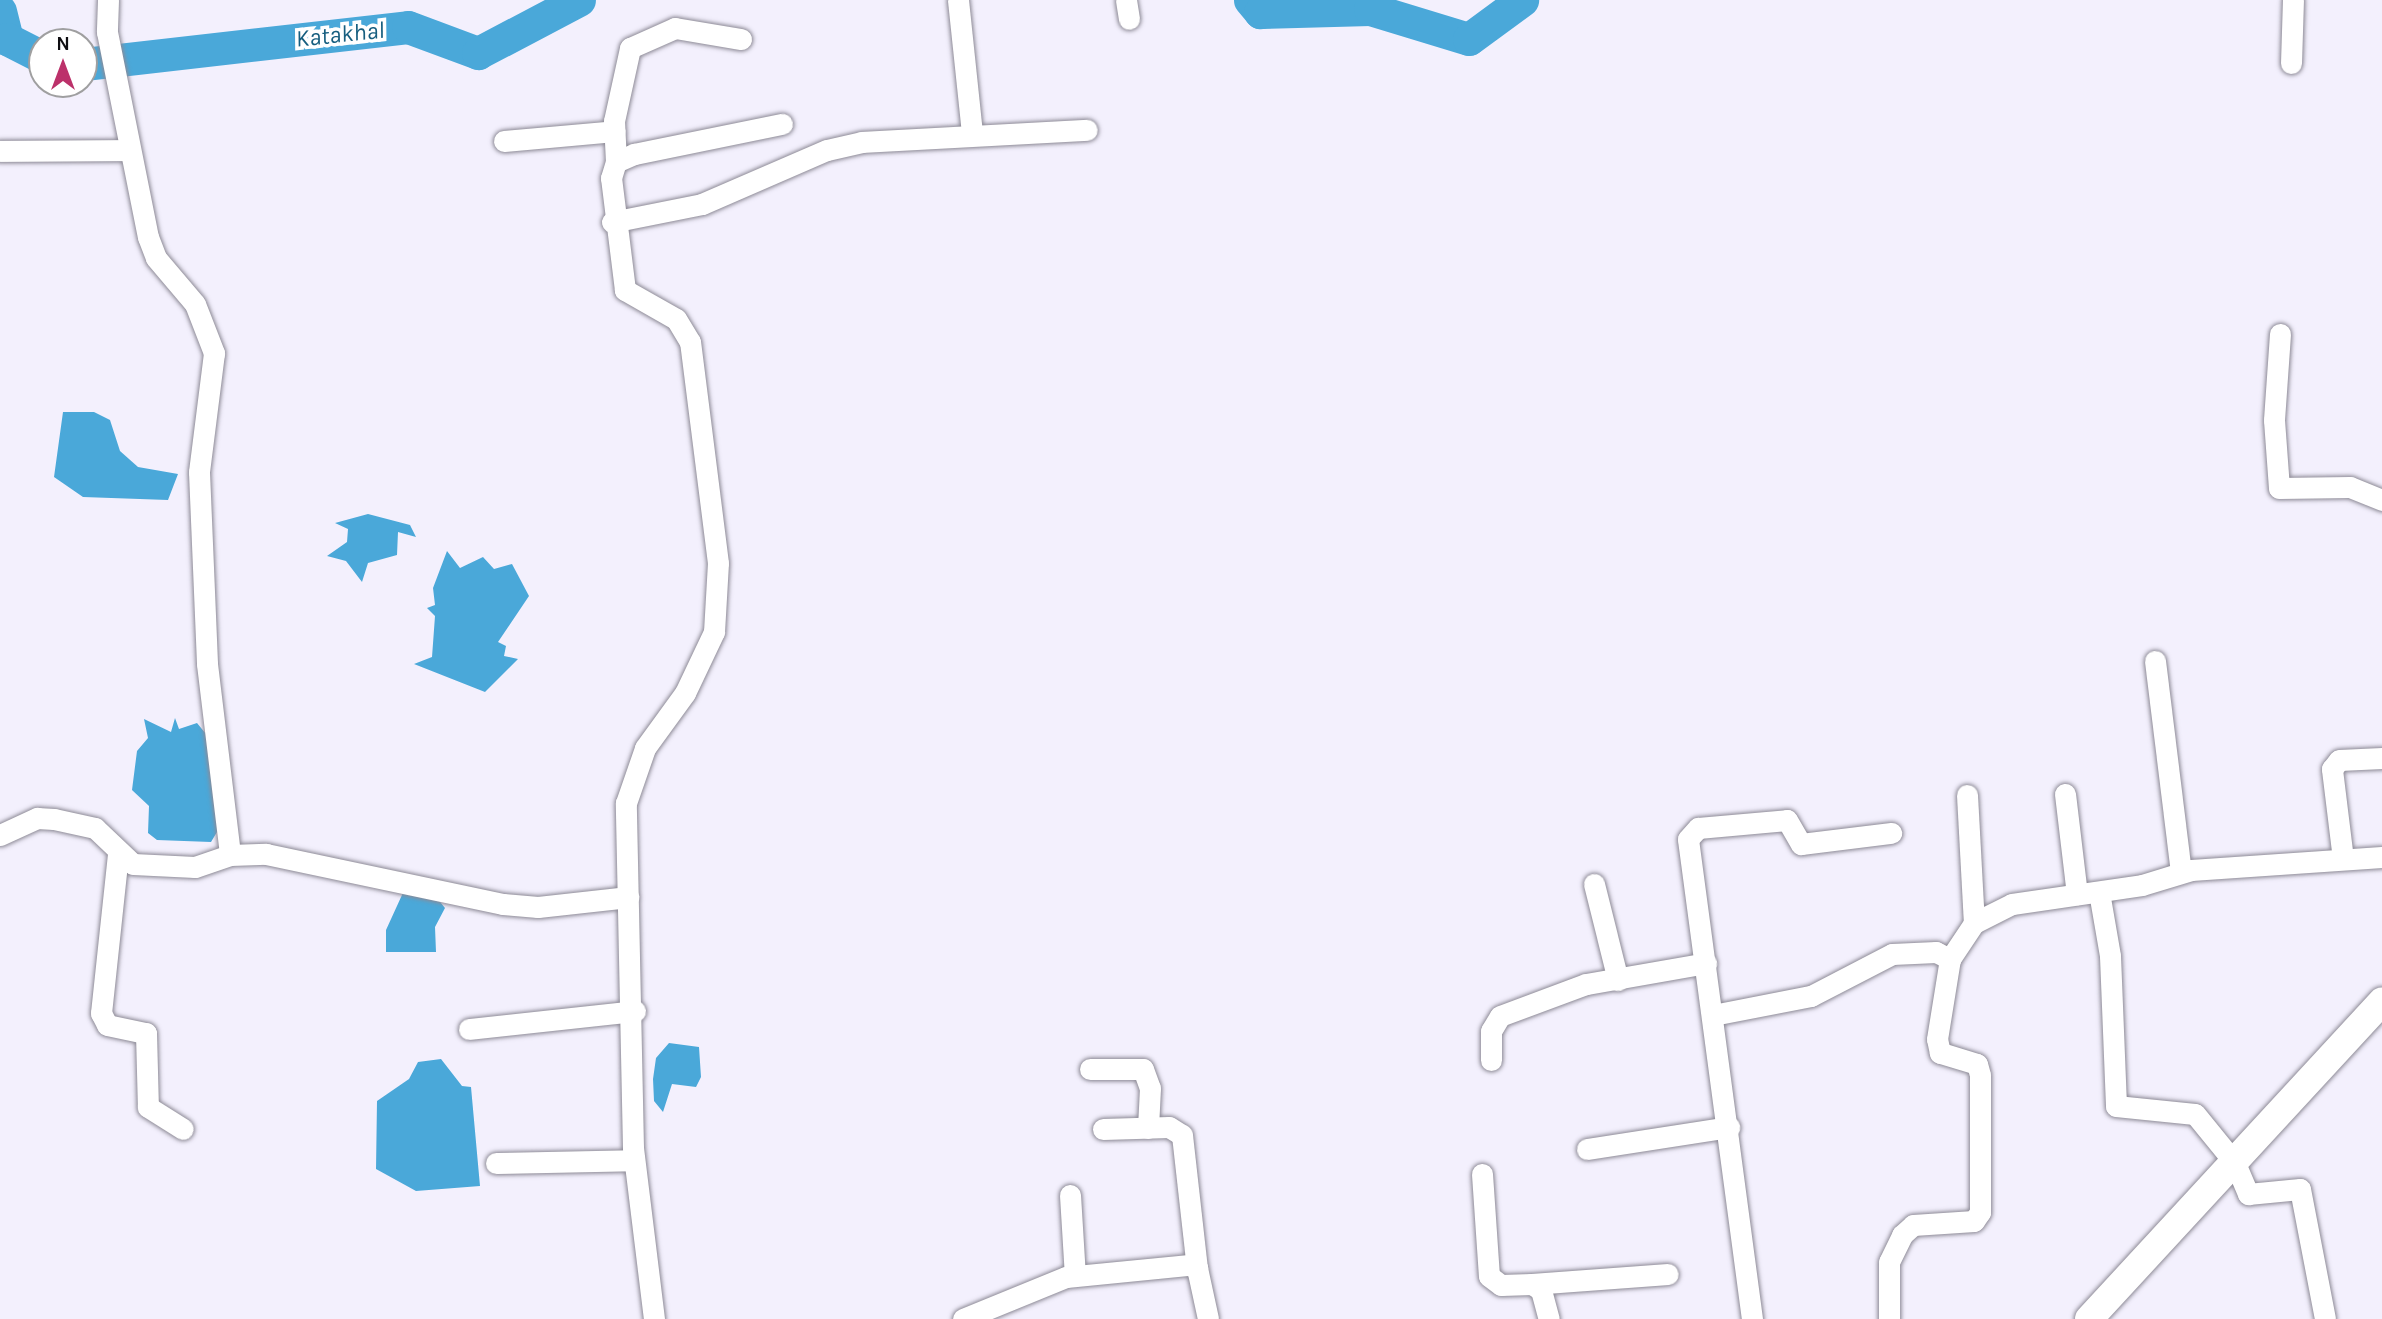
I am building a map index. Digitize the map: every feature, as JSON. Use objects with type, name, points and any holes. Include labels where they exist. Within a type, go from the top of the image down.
[{"type":"street","points":[[108,0],[107,32],[130,150],[156,258],[195,303],[214,353],[199,472],[207,664],[230,855]]},
{"type":"street","points":[[958,0],[972,133]]},
{"type":"street","points":[[2291,63],[2293,0]]},
{"type":"street","points":[[654,1319],[634,1160],[635,1011],[628,897],[630,788],[645,748],[685,693],[714,632],[718,563],[690,342],[676,319],[625,290],[612,222],[615,131],[630,48],[675,28],[741,39]]},
{"type":"street","points":[[616,162],[782,124]]},
{"type":"street","points":[[612,222],[702,204],[827,150],[972,133],[1087,130]]},
{"type":"street","points":[[504,141],[615,131]]},
{"type":"street","points":[[0,150],[130,150]]},
{"type":"street","points":[[2280,334],[2274,420],[2279,488],[2350,487],[2382,500]]},
{"type":"street","points":[[2155,661],[2181,872]]},
{"type":"street","points":[[2343,859],[2332,769],[2339,761],[2382,758]]},
{"type":"street","points":[[2065,794],[2077,894]]},
{"type":"street","points":[[1967,795],[1974,923]]},
{"type":"street","points":[[0,835],[37,818],[79,821],[95,828],[118,854],[133,864],[195,867],[230,855],[318,861],[503,904],[628,897]]},
{"type":"street","points":[[1752,1319],[1691,832],[1787,820],[1801,845],[1891,833]]},
{"type":"street","points":[[118,854],[101,1013],[107,1025],[146,1033],[148,1107],[183,1129]]},
{"type":"street","points":[[1889,1319],[1889,1262],[1902,1235],[1913,1226],[1974,1220],[1980,1212],[1980,1075],[1977,1064],[1940,1053],[1937,1039],[1950,959],[1974,923],[2012,904],[2099,892],[2181,872],[2382,857]]},
{"type":"street","points":[[1594,884],[1618,980]]},
{"type":"street","points":[[2099,892],[2110,956],[2116,1106],[2195,1114],[2235,1163],[2248,1194],[2301,1191],[2325,1319]]},
{"type":"street","points":[[1713,1015],[1811,996],[1892,954],[1936,953],[1950,959]]},
{"type":"street","points":[[1491,1060],[1491,1031],[1500,1016],[1574,987],[1706,963]]},
{"type":"street","points":[[2089,1319],[2382,1001]]},
{"type":"street","points":[[468,1029],[635,1011]]},
{"type":"street","points":[[1090,1069],[1143,1069],[1148,1128]]},
{"type":"street","points":[[1587,1149],[1729,1127]]},
{"type":"street","points":[[1102,1129],[1148,1128],[1182,1135],[1197,1268],[1208,1319]]},
{"type":"street","points":[[496,1163],[634,1160]]},
{"type":"street","points":[[1482,1174],[1489,1276],[1501,1285],[1668,1274]]},
{"type":"street","points":[[1070,1195],[1075,1276]]},
{"type":"street","points":[[963,1319],[1030,1287],[1075,1276],[1197,1268]]},
{"type":"street","points":[[1532,1284],[1541,1290],[1549,1319]]},
{"type":"water","points":[[63,412],[94,412],[110,420],[120,451],[138,467],[178,474],[168,500],[83,497],[54,477]]},
{"type":"water","points":[[368,514],[410,525],[416,537],[398,532],[397,555],[368,563],[362,582],[346,561],[327,556],[347,542],[348,529],[335,523]]},
{"type":"water","points":[[447,551],[460,568],[483,557],[494,569],[512,564],[529,596],[498,642],[506,646],[504,656],[518,659],[485,692],[414,664],[432,657],[435,616],[427,608],[435,605],[433,588]]},
{"type":"water","points":[[175,718],[179,729],[197,723],[215,745],[220,827],[211,842],[157,840],[148,833],[149,806],[132,790],[137,751],[148,738],[144,719],[171,732]]},
{"type":"water","points":[[407,884],[428,887],[445,908],[435,927],[436,952],[386,952],[386,930]]},
{"type":"water","points":[[669,1043],[699,1047],[701,1077],[696,1087],[672,1084],[663,1112],[654,1101],[653,1079],[656,1058]]},
{"type":"water","points":[[441,1059],[462,1086],[471,1087],[480,1186],[416,1191],[376,1169],[377,1101],[409,1079],[418,1062]]},
{"type":"waterway","name":"Katakhal","points":[[98,62],[408,27],[478,53],[579,0]]},
{"type":"waterway","name":"Katakhal","points":[[1250,0],[1260,12],[1370,9],[1469,39],[1522,0]]},
{"type":"waterway","name":"Katakhal","points":[[0,11],[7,39],[28,50]]}]
